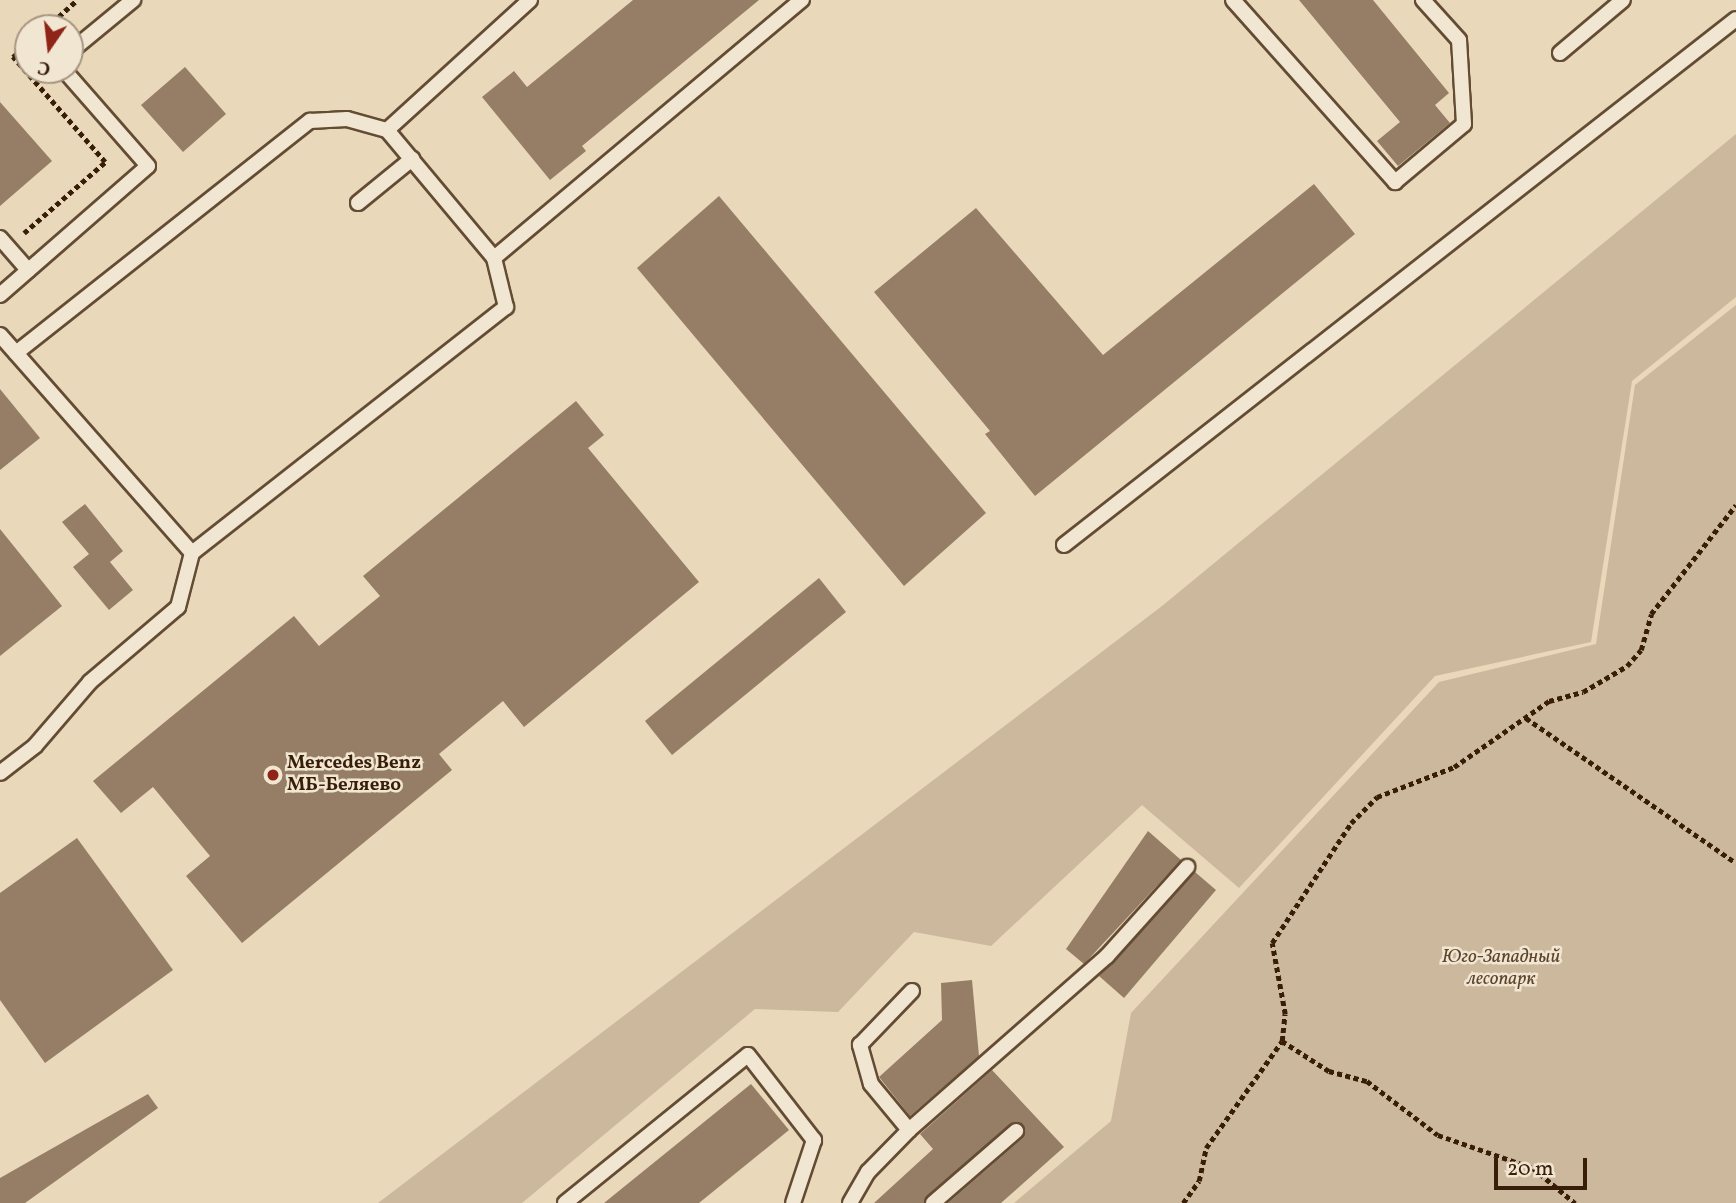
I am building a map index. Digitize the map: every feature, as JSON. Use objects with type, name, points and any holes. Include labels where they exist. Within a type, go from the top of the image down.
[{"type":"lane","points":[[84,40],[133,0]]},
{"type":"lane","points":[[387,130],[530,0]]},
{"type":"lane","points":[[494,258],[802,0]]},
{"type":"lane","points":[[1233,0],[1395,182],[1464,124],[1459,40],[1423,0]]},
{"type":"lane","points":[[1560,53],[1623,0]]},
{"type":"lane","points":[[1064,545],[1736,19]]},
{"type":"lane","points":[[0,295],[148,166],[76,84]]},
{"type":"lane","points":[[0,774],[177,607],[192,553],[506,307],[494,258],[387,130],[347,118],[310,121],[16,353]]},
{"type":"lane","points":[[358,203],[412,159]]},
{"type":"lane","points":[[7,240],[28,270]]},
{"type":"lane","points":[[0,335],[192,553]]},
{"type":"lane","points":[[850,1203],[868,1172],[909,1130],[1107,956],[1187,867]]},
{"type":"lane","points":[[909,1130],[871,1084],[860,1045],[912,991]]},
{"type":"lane","points":[[565,1203],[748,1055],[814,1140],[793,1203]]},
{"type":"lane","points":[[933,1203],[1016,1131]]},
{"type":"path","points":[[62,14],[77,0]]},
{"type":"path","points":[[7,240],[106,162],[37,84]]},
{"type":"path","points":[[1183,1203],[1199,1181],[1206,1148],[1282,1041],[1284,1014],[1272,943],[1351,824],[1377,797],[1454,767],[1526,719],[1627,666],[1641,650],[1651,614],[1736,505]]},
{"type":"path","points":[[1526,719],[1736,863]]},
{"type":"path","points":[[1282,1041],[1329,1072],[1367,1081],[1438,1135],[1533,1168],[1575,1203]]},
{"type":"green space","points":[[1736,134],[1736,297],[1632,381],[1591,642],[1435,676],[1239,888],[1142,805],[991,946],[914,932],[838,1012],[755,1009],[522,1203],[378,1203],[1162,606]]},
{"type":"green space","name":"Юго-Западный лесопарк","points":[[1736,305],[1736,1203],[1014,1203],[1111,1121],[1131,1013],[1439,682],[1596,644],[1635,385]]},
{"type":"building","points":[[633,0],[759,0],[582,146],[586,151],[550,180],[482,97],[514,71],[527,87]]},
{"type":"building","points":[[1299,0],[1373,0],[1449,93],[1435,105],[1450,123],[1398,166],[1377,141],[1400,122]]},
{"type":"building","points":[[185,67],[226,114],[183,152],[141,105]]},
{"type":"building","points":[[0,102],[52,161],[0,206]]},
{"type":"building","points":[[1314,184],[1355,234],[1035,496],[985,434],[990,431],[874,292],[976,208],[1103,355]]},
{"type":"building","points":[[719,196],[986,513],[904,586],[637,268]]},
{"type":"building","points":[[0,389],[40,438],[0,470]]},
{"type":"building","points":[[576,401],[604,435],[588,448],[699,582],[524,727],[503,701],[439,754],[452,770],[242,943],[186,876],[210,856],[153,787],[121,813],[93,781],[294,616],[319,646],[380,596],[363,576]]},
{"type":"building","points":[[85,504],[123,551],[110,562],[133,590],[109,610],[73,567],[89,554],[62,522]]},
{"type":"building","points":[[0,529],[62,606],[0,656]]},
{"type":"building","points":[[819,578],[846,612],[672,755],[645,721]]},
{"type":"building","points":[[1148,831],[1181,860],[1084,964],[1066,949]]},
{"type":"building","points":[[77,838],[173,970],[45,1063],[0,1000],[0,893]]},
{"type":"building","points":[[1195,872],[1216,890],[1124,998],[1099,976]]},
{"type":"building","points":[[972,980],[979,1056],[910,1116],[879,1077],[942,1020],[941,983]]},
{"type":"building","points":[[992,1070],[1064,1147],[1001,1203],[948,1203],[1023,1138],[1024,1125],[1014,1122],[924,1203],[874,1203],[933,1149],[920,1134]]},
{"type":"building","points":[[751,1084],[789,1130],[699,1203],[604,1203]]},
{"type":"building","points":[[148,1094],[158,1108],[25,1203],[0,1203],[0,1178]]},
{"type":"place","name":"Mercedes Benz МБ-Беляево","points":[[273,775]]}]
